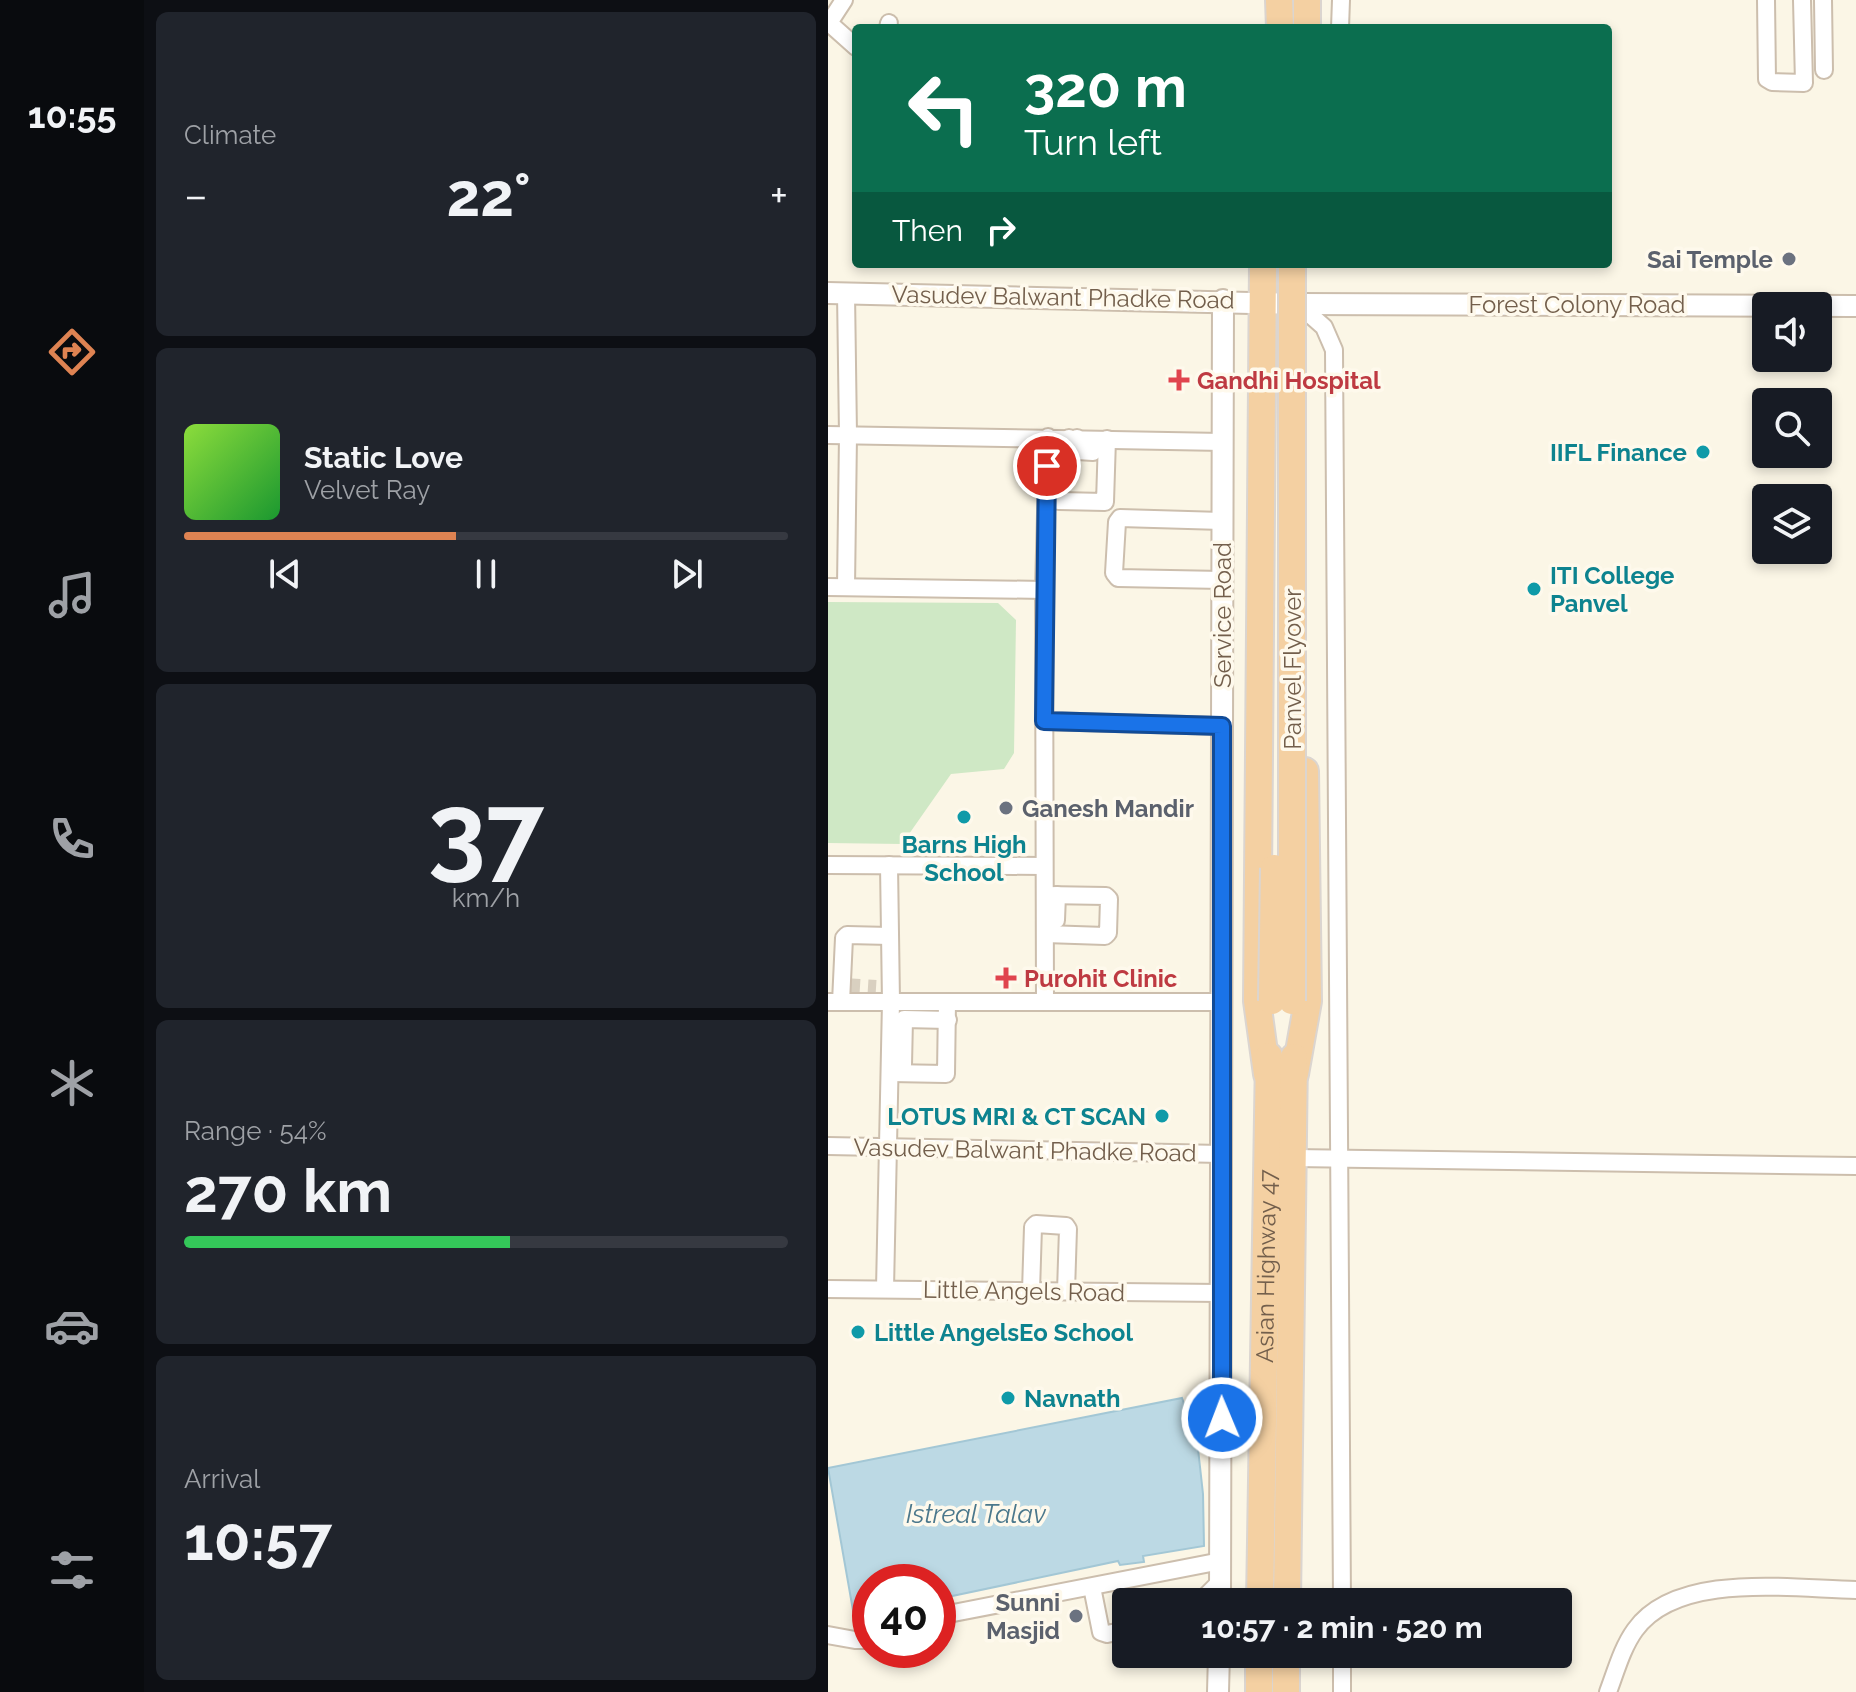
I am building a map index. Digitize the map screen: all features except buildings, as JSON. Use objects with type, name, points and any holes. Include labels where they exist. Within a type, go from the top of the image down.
[{"type":"highway","points":[[1264,0],[1264,24]]},
{"type":"highway","points":[[1279,0],[1280,24]]},
{"type":"highway","points":[[1292,0],[1292,24]]},
{"type":"highway","points":[[1307,0],[1307,24]]},
{"type":"highway","points":[[1263,268],[1257,1001],[1267,1074]]},
{"type":"highway","name":"Panvel Flyover","points":[[1281,268],[1282,1001],[1295,1074]]},
{"type":"highway","name":"Panvel Flyover","points":[[1267,1074],[1282,1001],[1292,268]]},
{"type":"highway","points":[[1295,1074],[1308,1001],[1298,268]]},
{"type":"highway","name":"Asian Highway 47","points":[[1260,1588],[1267,1074]]},
{"type":"highway","name":"Asian Highway 47","points":[[1287,1588],[1295,1074]]},
{"type":"highway","points":[[1259,1668],[1259,1692]]},
{"type":"highway","points":[[1286,1668],[1286,1692]]},
{"type":"street","points":[[844,0],[829,23],[852,43]]},
{"type":"street","points":[[1340,24],[1341,0]]},
{"type":"street","points":[[1766,0],[1767,79],[1772,82],[1804,83],[1802,0]]},
{"type":"street","points":[[1823,0],[1824,70]]},
{"type":"street","points":[[837,293],[848,435],[846,587]]},
{"type":"street","name":"Vasudev Balwant Phadke Road","points":[[837,293],[1298,304]]},
{"type":"street","name":"Service Road","points":[[1220,1588],[1223,300]]},
{"type":"street","points":[[1298,304],[1324,327],[1334,350],[1342,1588]]},
{"type":"street","name":"Forest Colony Road","points":[[1298,304],[1856,306]]},
{"type":"street","points":[[828,435],[1223,442]]},
{"type":"street","points":[[1048,437],[1051,495]]},
{"type":"street","points":[[1073,438],[1077,451],[1093,452]]},
{"type":"street","points":[[1045,1002],[1045,928],[1051,895],[1044,866],[1044,590],[1056,458],[1069,450],[1073,438]]},
{"type":"street","points":[[1051,495],[1059,501],[1105,502],[1107,439]]},
{"type":"street","points":[[1222,521],[1120,518],[1117,522],[1114,573],[1118,578],[1222,580]]},
{"type":"street","points":[[828,587],[1044,590]]},
{"type":"street","points":[[1044,721],[1222,726]]},
{"type":"street","points":[[828,865],[1044,866]]},
{"type":"street","points":[[885,1289],[888,1146],[896,1069],[890,997],[889,865]]},
{"type":"street","points":[[1045,928],[1105,936],[1108,933],[1109,899],[1106,896],[1051,895]]},
{"type":"street","points":[[890,936],[847,935],[844,938],[842,994],[947,1002],[1221,1002]]},
{"type":"street","points":[[890,997],[948,1020]]},
{"type":"street","points":[[896,1069],[946,1074],[947,1002]]},
{"type":"street","name":"Vasudev Balwant Phadke Road","points":[[828,1146],[1221,1154]]},
{"type":"street","points":[[1294,1158],[1856,1166]]},
{"type":"street","points":[[1031,1291],[1033,1227],[1036,1224],[1066,1226],[1068,1229],[1066,1291]]},
{"type":"street","name":"Little Angels Road","points":[[828,1289],[1221,1293]]},
{"type":"street","points":[[956,1613],[1092,1587],[1221,1571]]},
{"type":"street","points":[[1209,1588],[1221,1571]]},
{"type":"street","points":[[1092,1587],[1101,1632],[1112,1633]]},
{"type":"street","points":[[1608,1692],[1636,1629],[1650,1614],[1687,1593],[1712,1588],[1856,1590]]},
{"type":"street","points":[[828,1635],[852,1639]]},
{"type":"street","points":[[1218,1692],[1219,1668]]},
{"type":"street","points":[[1342,1668],[1342,1692]]},
{"type":"green space","points":[[828,602],[998,603],[1016,620],[1014,753],[1004,769],[951,774],[902,844],[828,843]]},
{"type":"water","name":"Istreal Talav","points":[[1182,1398],[1197,1440],[1203,1494],[1204,1546],[1143,1556],[1144,1562],[1120,1565],[1118,1561],[956,1595],[956,1564],[852,1564],[852,1605],[828,1468]]},
{"type":"tunnel","points":[[844,986],[876,988]]},
{"type":"place","name":"Sai Temple","points":[[1789,259]]},
{"type":"place","name":"Gandhi Hospital","points":[[1179,380]]},
{"type":"place","name":"IIFL Finance","points":[[1703,452]]},
{"type":"place","name":"ITI College Panvel","points":[[1534,589]]},
{"type":"place","name":"Ganesh Mandir","points":[[1006,808]]},
{"type":"place","name":"Barns High School","points":[[964,817]]},
{"type":"place","name":"Purohit Clinic","points":[[1006,978]]},
{"type":"place","name":"LOTUS MRI & CT SCAN","points":[[1162,1116]]},
{"type":"place","name":"Little AngelsEo School","points":[[858,1332]]},
{"type":"place","name":"Navnath","points":[[1008,1398]]},
{"type":"place","name":"Sunni Masjid","points":[[1076,1616]]},
{"type":"route","points":[[1047,466],[1044,721],[1222,726],[1222,1418]]}]
